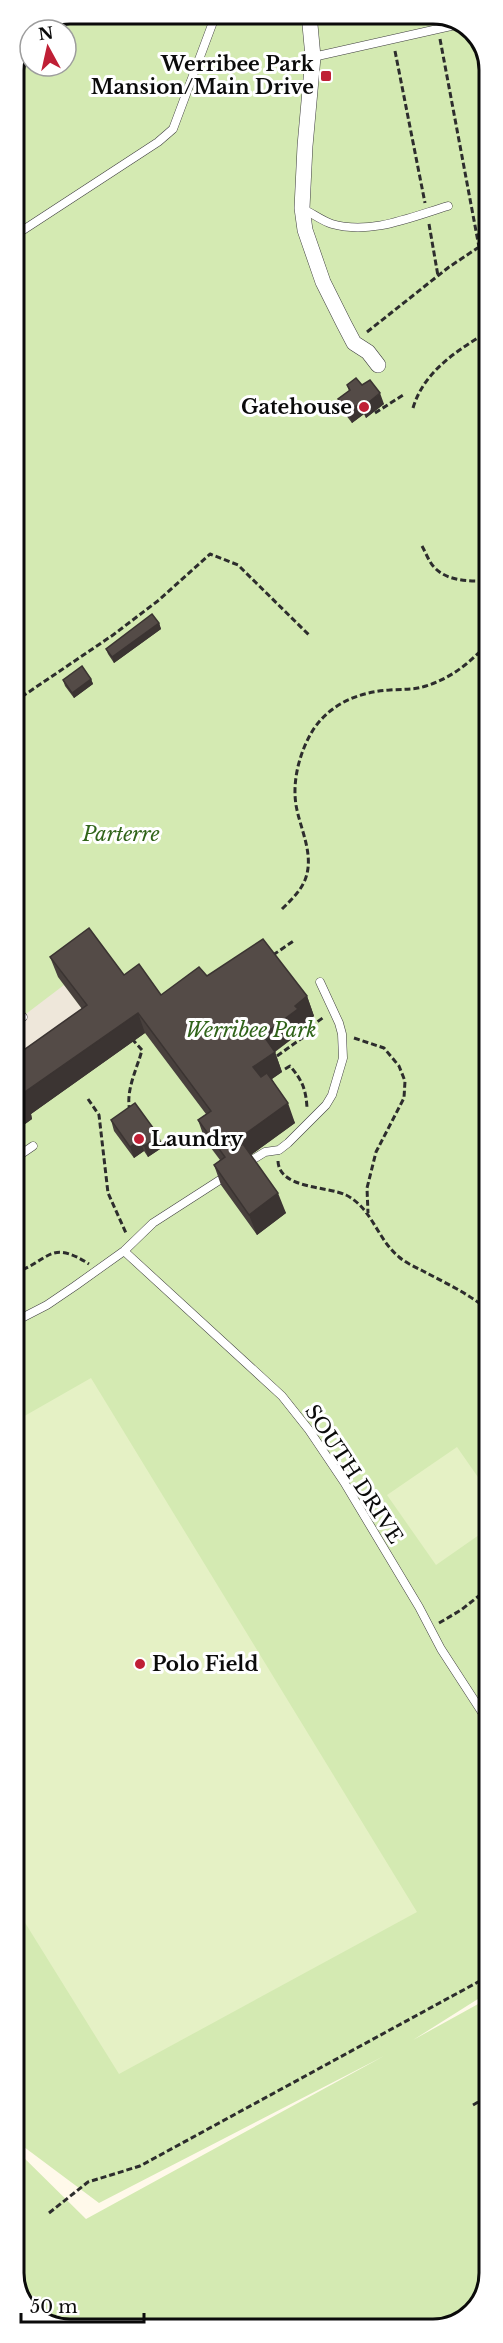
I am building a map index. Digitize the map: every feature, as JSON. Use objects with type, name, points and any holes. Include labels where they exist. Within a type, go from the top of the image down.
[{"type":"street","points":[[310,24],[313,57],[304,146],[302,208],[305,230],[323,282],[354,343],[368,352],[378,365]]},
{"type":"lane","points":[[24,229],[158,142],[173,129],[212,24]]},
{"type":"lane","points":[[313,57],[449,27]]},
{"type":"lane","points":[[302,208],[332,224],[366,227],[448,206]]},
{"type":"lane","points":[[239,1168],[265,1152],[279,1150],[303,1130],[326,1105],[337,1082],[343,1058],[342,1035],[320,982]]},
{"type":"lane","points":[[24,1152],[33,1146]]},
{"type":"lane","points":[[24,1317],[46,1305],[124,1251],[153,1223],[230,1174]]},
{"type":"lane","name":"SOUTH DRIVE","points":[[124,1251],[282,1396],[309,1430],[350,1491],[441,1649],[479,1708]]},
{"type":"path","points":[[354,343],[438,276],[479,247],[438,29]]},
{"type":"path","points":[[393,39],[438,276]]},
{"type":"path","points":[[413,408],[417,396],[438,367],[479,338]]},
{"type":"path","points":[[375,413],[404,396]]},
{"type":"path","points":[[422,546],[434,567],[445,575],[462,580],[479,581]]},
{"type":"path","points":[[24,695],[113,635],[159,600],[210,554],[238,565],[309,635]]},
{"type":"path","points":[[282,909],[297,893],[305,880],[308,866],[308,850],[296,805],[295,787],[302,752],[312,731],[326,714],[348,699],[365,692],[429,686],[458,671],[479,653]]},
{"type":"path","points":[[267,958],[295,940]]},
{"type":"path","points":[[277,1056],[305,1036],[310,1027],[333,1010]]},
{"type":"path","points":[[133,1118],[128,1100],[142,1050],[132,1039],[139,1034]]},
{"type":"path","points":[[347,1036],[384,1048],[399,1066],[405,1080],[404,1098],[384,1134],[372,1168],[366,1201],[369,1215]]},
{"type":"path","points":[[285,1069],[290,1066],[302,1080],[305,1088],[307,1108],[303,1130]]},
{"type":"path","points":[[88,1099],[99,1115],[108,1193],[132,1243]]},
{"type":"path","points":[[279,1150],[278,1165],[289,1179],[303,1185],[321,1187],[346,1195],[361,1204],[379,1235],[400,1259],[479,1302]]},
{"type":"path","points":[[24,1270],[49,1253],[60,1250],[78,1256],[98,1269]]},
{"type":"path","points":[[430,1628],[461,1610],[479,1596]]},
{"type":"path","points":[[49,2213],[88,2182],[140,2166],[479,1981]]},
{"type":"path","points":[[473,2105],[479,2102]]},
{"type":"green space","name":"Werribee Park","points":[[78,24],[436,24],[451,27],[464,35],[473,47],[479,64],[479,1998],[413,2040],[479,2004],[479,2279],[468,2304],[454,2314],[439,2319],[67,2319],[52,2316],[35,2304],[24,2279],[24,2158],[86,2219],[384,2056],[99,2203],[24,2147],[24,78],[78,78]]},
{"type":"green space","name":"Polo Field","points":[[91,1378],[417,1912],[119,2074],[24,1921],[24,1416]]},
{"type":"green space","points":[[457,1447],[479,1479],[479,1535],[436,1565],[387,1495]]},
{"type":"shaded area","points":[[64,985],[89,1018],[24,1066],[24,1015]]},
{"type":"building","points":[[356,378],[362,385],[370,380],[380,393],[363,407],[360,403],[348,412],[338,399],[350,390],[347,385]]},
{"type":"building","points":[[152,614],[159,623],[112,657],[106,649]]},
{"type":"building","points":[[82,666],[91,679],[72,693],[63,680]]},
{"type":"building","points":[[89,928],[124,975],[139,964],[161,995],[199,967],[207,976],[263,939],[307,996],[295,1006],[298,1009],[263,1035],[275,1052],[253,1067],[261,1077],[267,1073],[288,1103],[230,1145],[233,1151],[243,1144],[278,1193],[249,1215],[214,1165],[225,1157],[198,1120],[211,1111],[138,1013],[24,1093],[24,1050],[87,1005],[50,957]]},
{"type":"building","name":"Laundry","points":[[135,1103],[159,1136],[144,1146],[140,1140],[130,1147],[111,1120]]},
{"type":"place","name":"Werribee Park Mansion/Main Drive","points":[[326,76]]},
{"type":"place","name":"Gatehouse","points":[[364,407]]},
{"type":"place","name":"Laundry","points":[[139,1139]]},
{"type":"place","name":"Polo Field","points":[[140,1664]]},
{"type":"park label","name":"Parterre","points":[[121,834]]}]
